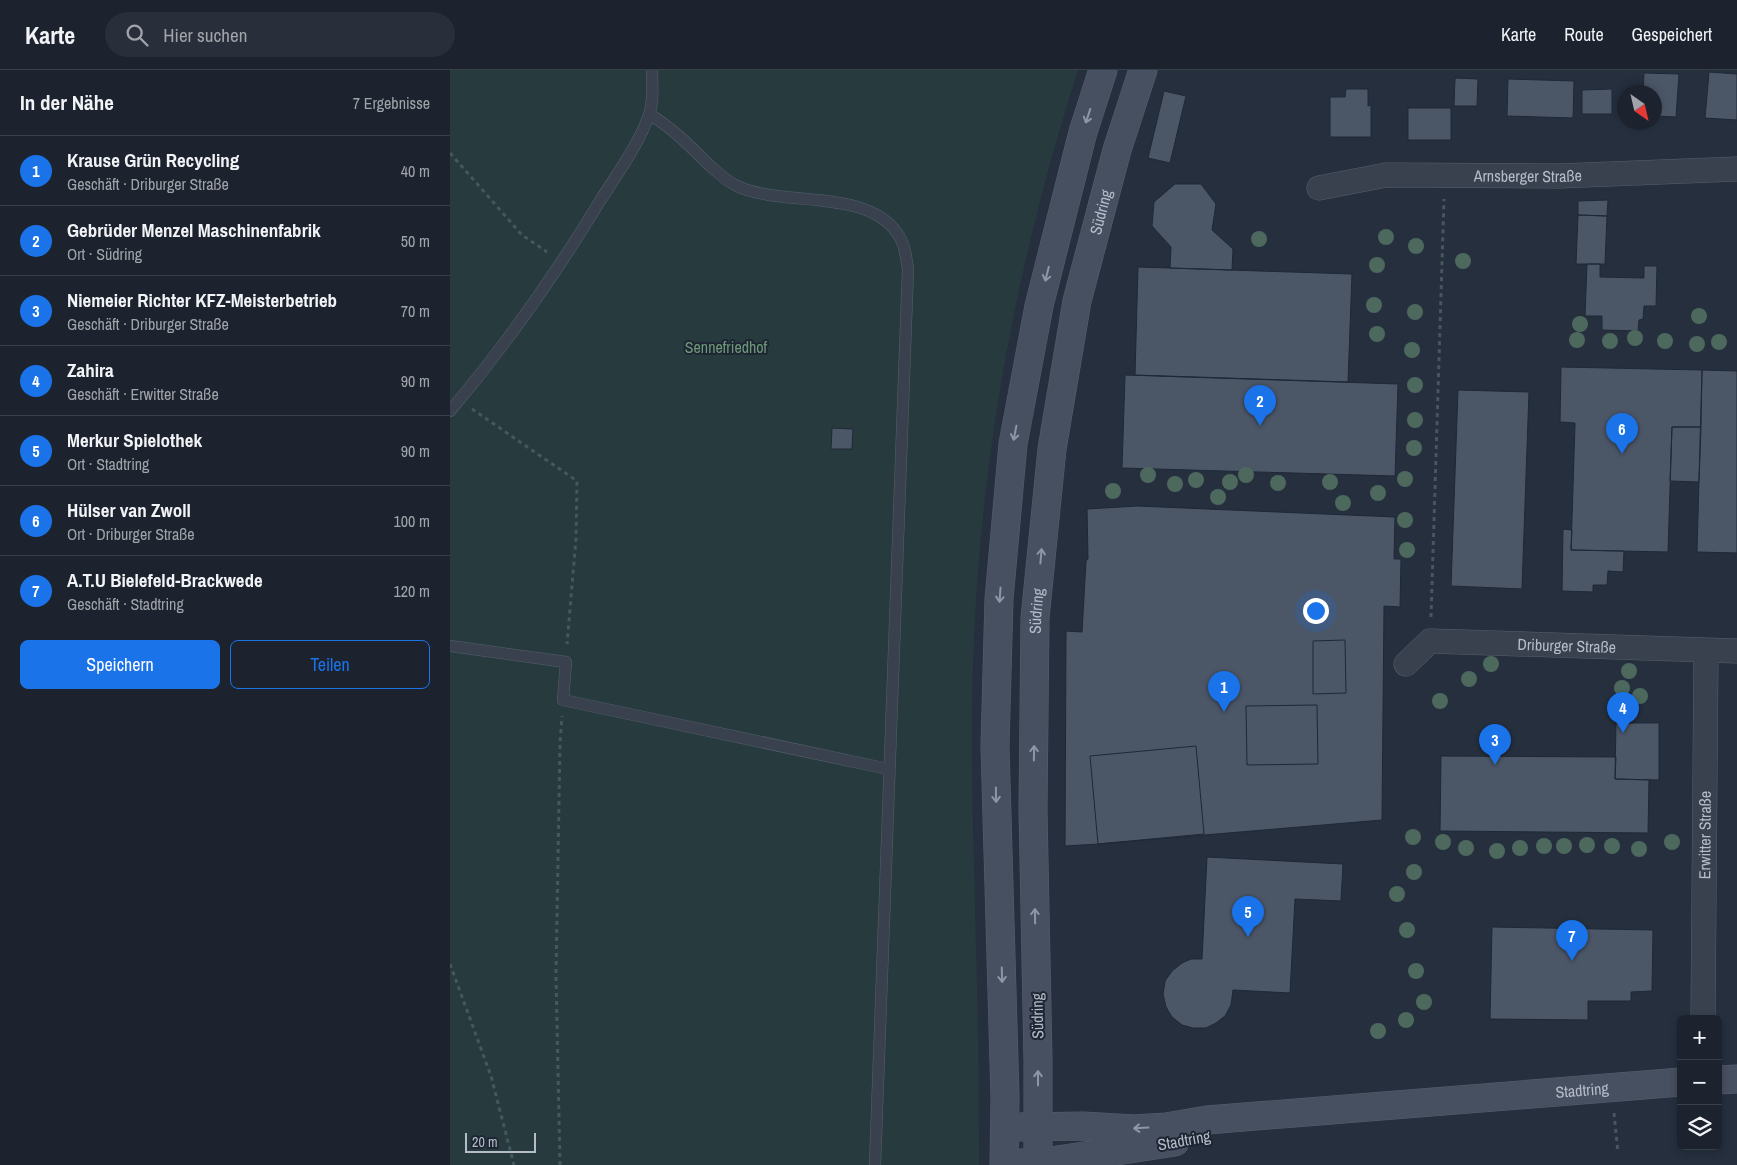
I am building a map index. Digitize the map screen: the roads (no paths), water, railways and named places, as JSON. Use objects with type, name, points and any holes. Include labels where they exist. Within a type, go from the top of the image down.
[{"type":"main road","name":"Südring","points":[[1004,1164],[1005,1128],[995,746],[999,599],[1013,444],[1039,306],[1083,132],[1103,70]]},
{"type":"main road","name":"Südring","points":[[1038,1164],[1033,810],[1035,618],[1051,459],[1077,301],[1117,150],[1143,70]]},
{"type":"main road","points":[[1722,1080],[1737,1079]]},
{"type":"main road","name":"Stadtring","points":[[1005,1128],[1083,1126],[1134,1129],[1166,1127],[1207,1120],[1677,1082]]},
{"type":"main road","name":"Stadtring","points":[[1004,1164],[1038,1164],[1172,1143],[1364,1107]]},
{"type":"main road","points":[[1123,1165],[1141,1155],[1172,1143]]},
{"type":"street","name":"Arnsberger Straße","points":[[1319,188],[1386,175],[1559,176],[1737,170]]},
{"type":"street","name":"Driburger Straße","points":[[1406,664],[1430,641],[1737,652]]},
{"type":"street","name":"Erwitter Straße","points":[[1702,1015],[1706,651]]},
{"type":"lane","points":[[450,411],[512,334],[562,263],[631,151],[649,114],[652,93],[652,70]]},
{"type":"lane","points":[[649,114],[665,124],[719,174],[736,186],[758,194],[834,202],[877,214],[898,233],[904,249],[908,269],[888,769],[875,1165]]},
{"type":"lane","points":[[450,646],[566,662],[563,700],[888,769]]},
{"type":"place","name":"Gebrüder Menzel Maschinenfabrik","points":[[1260,426]]},
{"type":"place","name":"Hülser van Zwoll","points":[[1622,454]]},
{"type":"place","name":"Krause Grün Recycling","points":[[1224,712]]},
{"type":"place","name":"Zahira","points":[[1623,733]]},
{"type":"place","name":"Niemeier Richter KFZ-Meisterbetrieb","points":[[1495,765]]},
{"type":"place","name":"Merkur Spielothek","points":[[1248,937]]},
{"type":"place","name":"A.T.U Bielefeld-Brackwede","points":[[1572,961]]},
{"type":"park label","name":"Sennefriedhof","points":[[726,347]]}]
